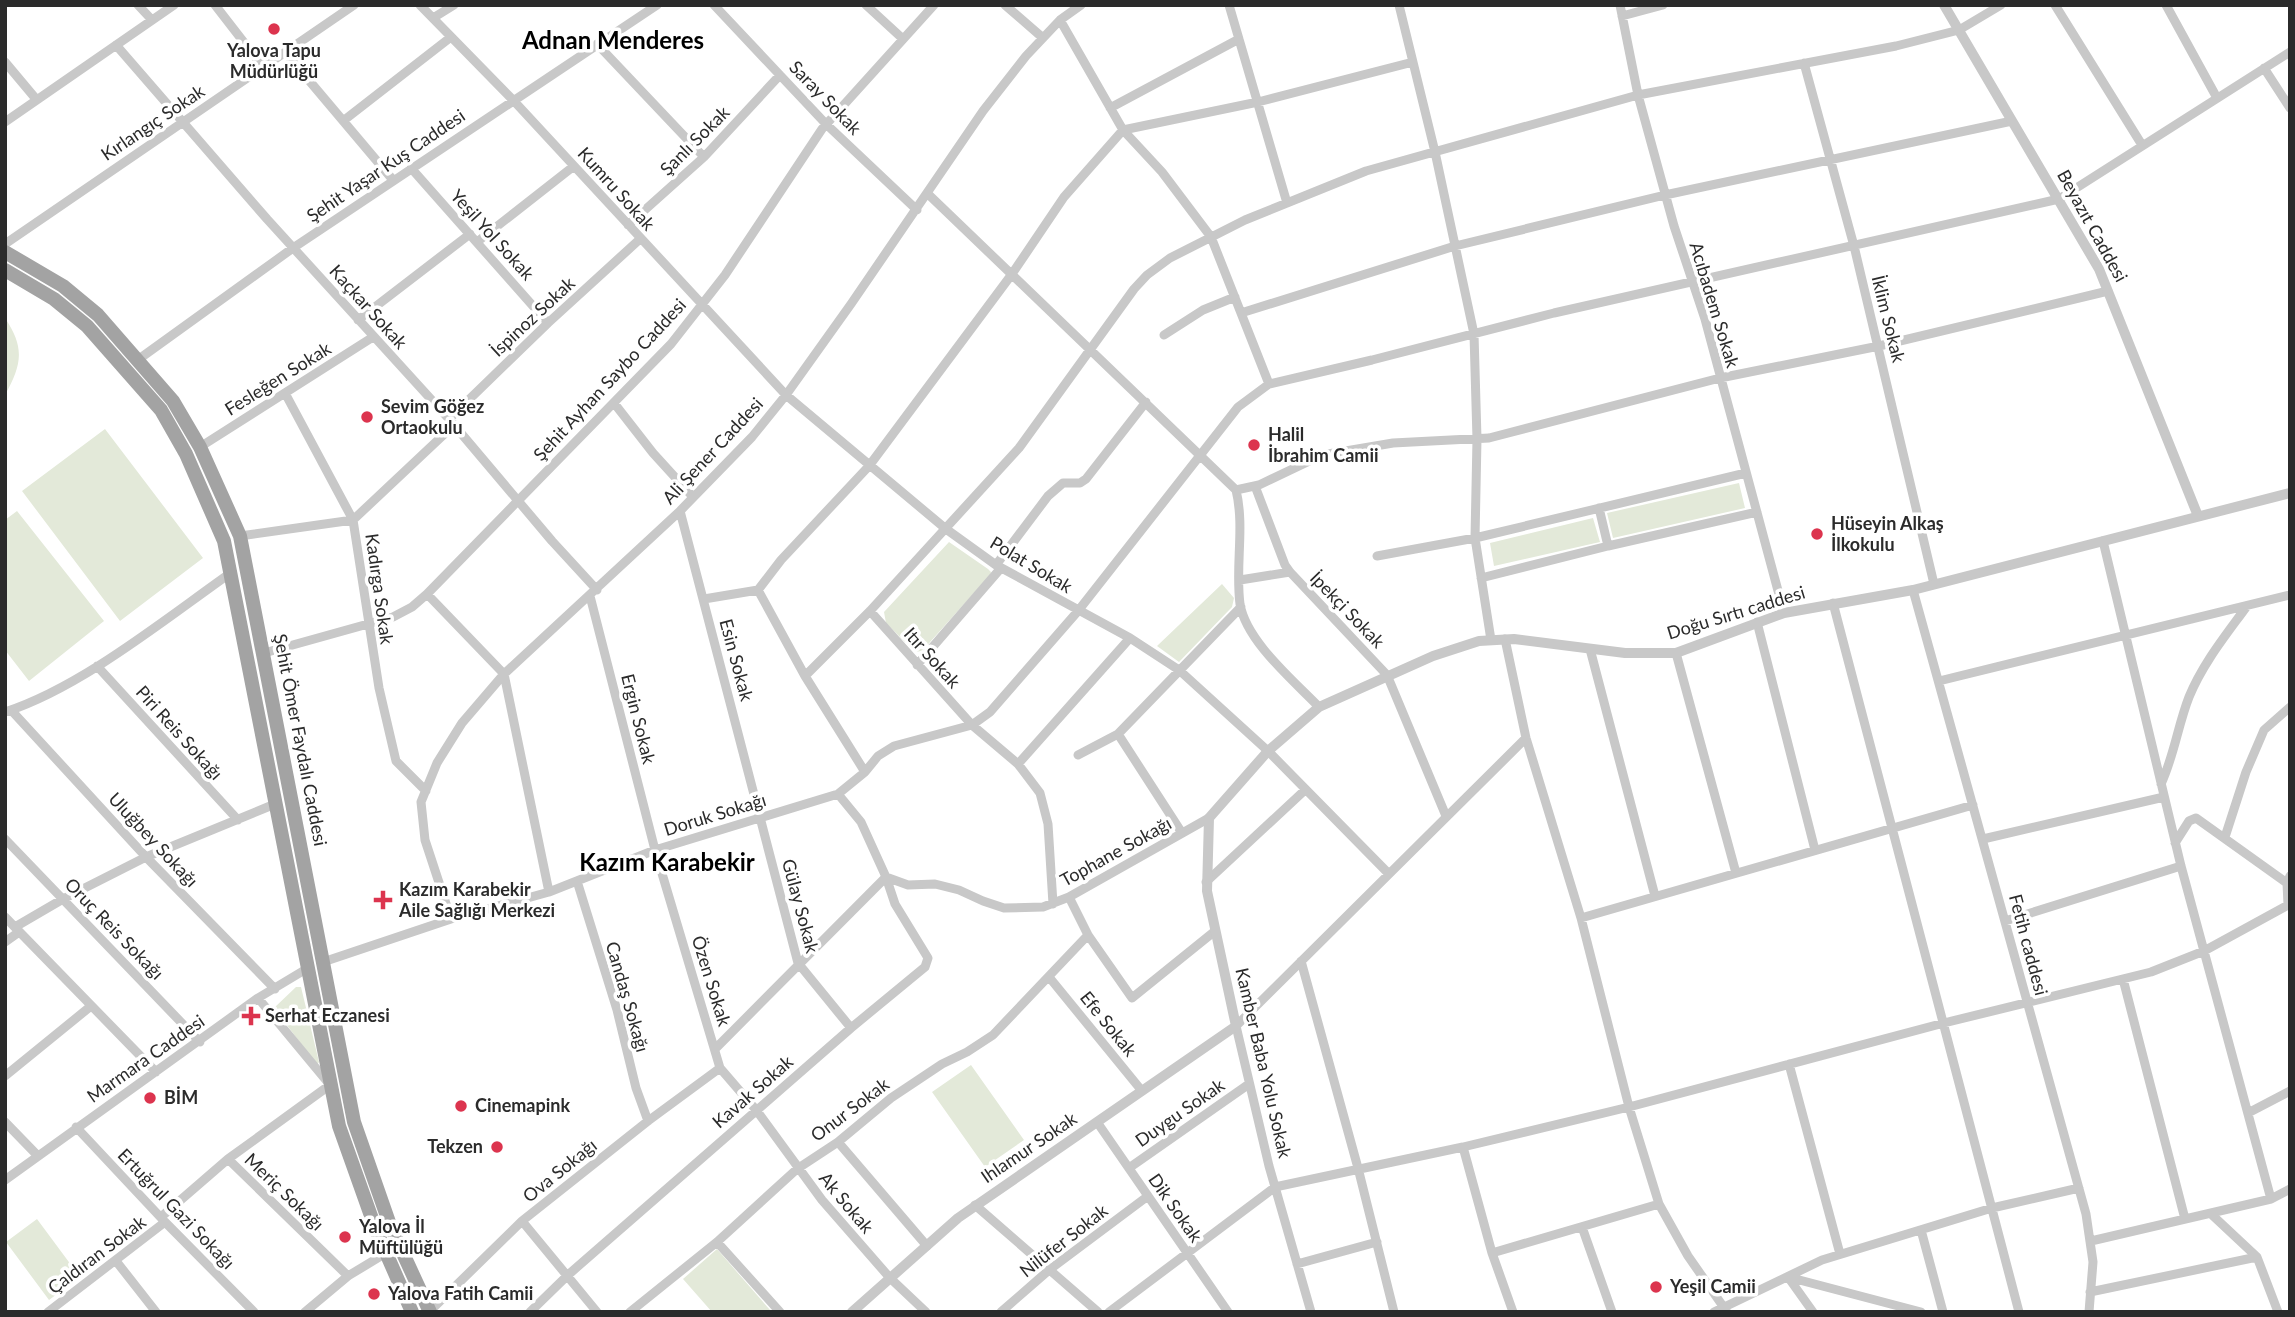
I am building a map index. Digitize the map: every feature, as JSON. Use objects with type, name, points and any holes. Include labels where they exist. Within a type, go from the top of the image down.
[{"type":"main road","name":"Şehit Ömer Faydalı Caddesi","points":[[5,251],[72,293],[98,314],[139,359],[173,401],[200,447],[240,536],[354,1122],[390,1225],[430,1311]]},
{"type":"main road","name":"Şehit Ömer Faydalı Caddesi","points":[[5,270],[54,299],[87,326],[161,410],[186,454],[224,541],[339,1126],[376,1230],[412,1312]]},
{"type":"main road","points":[[127,369],[139,359]]},
{"type":"main road","points":[[308,968],[323,962]]},
{"type":"street","points":[[138,5],[152,20]]},
{"type":"street","points":[[5,121],[174,5]]},
{"type":"street","points":[[215,5],[263,68]]},
{"type":"street","name":"Kırlangıç Sokak","points":[[5,244],[354,5]]},
{"type":"street","name":"Kumru Sokak","points":[[420,5],[513,100],[786,395]]},
{"type":"street","points":[[433,18],[454,5]]},
{"type":"street","name":"Şehit Yaşar Kuş Caddesi","points":[[139,359],[293,248],[657,5]]},
{"type":"street","name":"Saray Sokak","points":[[714,5],[826,124],[916,210]]},
{"type":"street","points":[[866,5],[903,39]]},
{"type":"street","name":"Şehit Ayhan Saybo Caddesi","points":[[264,653],[368,625],[402,612],[427,594],[671,344],[725,275],[826,124],[934,5]]},
{"type":"street","points":[[1005,5],[1043,38]]},
{"type":"street","name":"Ali Şener Caddesi","points":[[451,919],[425,840],[421,802],[437,763],[462,723],[504,674],[680,511],[752,437],[786,395],[928,194],[983,111],[1043,38],[1060,20],[1081,5]]},
{"type":"street","points":[[1229,5],[1287,203]]},
{"type":"street","points":[[1399,5],[1474,334],[1477,439],[1475,538],[1491,640]]},
{"type":"street","name":"Acıbadem Sokak","points":[[1620,5],[1638,95],[1665,195],[1705,319],[1784,613]]},
{"type":"street","points":[[1622,16],[1663,5]]},
{"type":"street","name":"Beyazıt Caddesi","points":[[1944,5],[2099,269],[2198,516]]},
{"type":"street","points":[[805,676],[870,611],[1019,448],[1134,289],[1147,275],[1170,258],[1245,220],[1366,171],[1638,95],[1896,46],[1959,30],[2001,5]]},
{"type":"street","points":[[2056,5],[2142,145]]},
{"type":"street","points":[[2166,5],[2217,98]]},
{"type":"street","points":[[1060,20],[1123,130],[1163,172],[1211,237],[1269,384]]},
{"type":"street","points":[[343,121],[451,37]]},
{"type":"street","points":[[1110,108],[1239,39]]},
{"type":"street","points":[[597,44],[704,156]]},
{"type":"street","name":"Kaçkar Sokak","points":[[116,45],[293,248],[451,422],[594,593]]},
{"type":"street","points":[[285,52],[393,180]]},
{"type":"street","points":[[715,1049],[886,877],[861,822],[838,794],[894,746],[972,725],[990,712],[1078,611],[1238,407],[1269,384],[1554,313],[2059,199],[2290,52]]},
{"type":"street","points":[[5,62],[36,99]]},
{"type":"street","points":[[704,599],[758,590],[781,560],[869,466],[1012,274],[1063,197],[1123,130],[1258,102],[1413,62]]},
{"type":"street","name":"İklim Sokak","points":[[1804,64],[1854,246],[1934,584]]},
{"type":"street","points":[[2264,68],[2290,108]]},
{"type":"street","name":"Şanlı Sokak","points":[[628,225],[704,156],[780,75]]},
{"type":"street","points":[[1241,313],[1455,246],[1665,195],[2012,121]]},
{"type":"street","points":[[358,320],[574,166]]},
{"type":"street","name":"Yeşil Yol Sokak","points":[[411,168],[548,323]]},
{"type":"street","points":[[928,194],[1236,490],[1241,511],[1241,607],[1251,633],[1319,707]]},
{"type":"street","name":"İspinoz Sokak","points":[[353,520],[548,323],[640,239]]},
{"type":"street","points":[[1236,490],[1255,486],[1322,455],[1393,443],[1489,438],[1720,378],[1879,346],[2108,290]]},
{"type":"street","points":[[1164,335],[1203,310],[1235,297]]},
{"type":"street","name":"Fesleğen Sokak","points":[[200,447],[373,337]]},
{"type":"street","name":"Kadırga Sokak","points":[[285,393],[353,520],[379,688],[396,761],[426,791]]},
{"type":"street","name":"Polat Sokak","points":[[786,395],[946,529],[999,567],[1130,638],[1179,670],[1268,751],[1389,874]]},
{"type":"street","points":[[917,665],[999,567],[1048,496],[1062,483],[1080,483],[1086,479],[1146,402]]},
{"type":"street","points":[[614,403],[653,453],[694,497]]},
{"type":"street","points":[[1377,556],[1475,538],[1746,473]]},
{"type":"street","name":"İpekçi Sokak","points":[[1255,486],[1290,572],[1387,675]]},
{"type":"street","name":"Doğu Sırtı caddesi","points":[[1209,818],[1268,751],[1319,707],[1387,675],[1479,641],[1505,639],[1625,653],[1676,653],[1784,613],[1913,590],[2290,493]]},
{"type":"street","points":[[1599,508],[1608,546]]},
{"type":"street","name":"Esin Sokak","points":[[680,511],[760,818]]},
{"type":"street","points":[[1481,578],[1757,512]]},
{"type":"street","points":[[240,536],[353,520]]},
{"type":"street","points":[[2103,541],[2175,843],[2271,1199]]},
{"type":"street","points":[[8,711],[97,666],[232,572]]},
{"type":"street","points":[[1240,580],[1290,572]]},
{"type":"street","points":[[758,590],[805,676],[865,772]]},
{"type":"street","name":"Fetih caddesi","points":[[1913,590],[2079,1188],[2091,1241],[2089,1312]]},
{"type":"street","name":"Ergin Sokak","points":[[594,593],[655,850]]},
{"type":"street","points":[[427,594],[504,674],[550,892]]},
{"type":"street","points":[[1939,681],[2290,595]]},
{"type":"street","points":[[1833,603],[2020,1312]]},
{"type":"street","points":[[2161,784],[2170,765],[2189,697],[2209,657],[2247,606]]},
{"type":"street","points":[[1078,755],[1118,734],[1241,607]]},
{"type":"street","name":"Itır Sokak","points":[[870,611],[972,725],[1018,764],[1040,793],[1048,824],[1053,904]]},
{"type":"street","points":[[1757,622],[1815,850]]},
{"type":"street","points":[[1018,764],[1130,638]]},
{"type":"street","points":[[1505,639],[1526,738],[1581,918],[1629,1107],[1659,1204],[1688,1256],[1725,1310]]},
{"type":"street","points":[[1590,649],[1655,896]]},
{"type":"street","points":[[1676,653],[1736,873]]},
{"type":"street","name":"Piri Reis Sokağı","points":[[97,666],[238,820]]},
{"type":"street","points":[[1387,675],[1446,816]]},
{"type":"street","points":[[2225,837],[2246,772],[2264,730],[2290,706]]},
{"type":"street","name":"Uluğbey Sokağı","points":[[8,711],[275,989]]},
{"type":"street","points":[[1118,734],[1181,833]]},
{"type":"street","points":[[1236,1026],[1526,738]]},
{"type":"street","points":[[1206,882],[1305,790]]},
{"type":"street","name":"Doruk Sokağı","points":[[323,962],[451,919],[550,892],[655,850],[838,794]]},
{"type":"street","points":[[1983,839],[2164,797]]},
{"type":"street","points":[[5,942],[17,930],[63,899],[146,857],[275,804]]},
{"type":"street","points":[[1581,918],[1973,804]]},
{"type":"street","name":"Gülay Sokak","points":[[760,818],[798,963],[851,1028]]},
{"type":"street","name":"Tophane Sokağı","points":[[886,877],[908,885],[935,884],[959,890],[1004,908],[1043,907],[1069,897],[1209,818]]},
{"type":"street","name":"Kamber Baba Yolu Sokak","points":[[1209,818],[1206,882],[1215,931],[1249,1084],[1310,1308]]},
{"type":"street","points":[[1109,1312],[1275,1187],[1463,1147],[1629,1107],[1944,1023],[2151,972],[2204,951],[2289,905],[2288,879],[2196,818],[2189,821],[2175,843]]},
{"type":"street","name":"Oruç Reis Sokağı","points":[[5,839],[200,1042]]},
{"type":"street","name":"Özen Sokak","points":[[655,850],[720,1068],[757,1111]]},
{"type":"street","points":[[2005,921],[2181,866]]},
{"type":"street","name":"Kavak Sokak","points":[[530,1312],[568,1275],[851,1028],[925,967],[928,958],[895,904],[886,877]]},
{"type":"street","name":"Candaş Sokağı","points":[[577,881],[617,1010],[636,1088],[648,1121]]},
{"type":"street","points":[[1069,897],[1088,935],[1132,998],[1215,931]]},
{"type":"street","points":[[5,917],[156,1072]]},
{"type":"street","name":"Onur Sokak","points":[[630,1312],[717,1242],[797,1169],[838,1142],[891,1098],[942,1064],[993,1035],[1088,935]]},
{"type":"street","points":[[1301,961],[1394,1312]]},
{"type":"street","name":"Marmara Caddesi","points":[[5,1180],[258,998],[308,968]]},
{"type":"street","name":"Efe Sokak","points":[[1049,977],[1142,1091]]},
{"type":"street","points":[[2123,979],[2185,1219]]},
{"type":"street","points":[[258,998],[330,1085]]},
{"type":"street","points":[[5,1076],[91,1006]]},
{"type":"street","name":"Ihlamur Sokak","points":[[852,1312],[975,1205],[1236,1026]]},
{"type":"street","points":[[1789,1064],[1840,1254]]},
{"type":"street","name":"Ova Sokağı","points":[[430,1311],[522,1221],[720,1068]]},
{"type":"street","name":"Duygu Sokak","points":[[1129,1168],[1249,1084]]},
{"type":"street","name":"Çaldıran Sokak","points":[[48,1312],[116,1262],[228,1159],[330,1085]]},
{"type":"street","points":[[2248,1113],[2290,1091]]},
{"type":"street","name":"Ak Sokak","points":[[757,1111],[797,1169],[890,1278],[926,1312]]},
{"type":"street","points":[[5,1122],[38,1156]]},
{"type":"street","name":"Dik Sokak","points":[[1097,1122],[1228,1312]]},
{"type":"street","name":"Ertuğrul Gazi Sokağı","points":[[76,1127],[254,1312]]},
{"type":"street","points":[[838,1142],[928,1246]]},
{"type":"street","points":[[1463,1147],[1492,1253],[1513,1312]]},
{"type":"street","name":"Meriç Sokağı","points":[[228,1159],[348,1276]]},
{"type":"street","points":[[1714,1312],[1725,1310],[1822,1260],[1992,1209],[2079,1188]]},
{"type":"street","points":[[2091,1241],[2271,1199],[2290,1189]]},
{"type":"street","name":"Nilüfer Sokak","points":[[1001,1312],[1049,1270],[1148,1196]]},
{"type":"street","points":[[1492,1253],[1659,1204]]},
{"type":"street","points":[[975,1205],[1098,1312]]},
{"type":"street","points":[[2210,1213],[2257,1256],[2278,1312]]},
{"type":"street","points":[[522,1221],[597,1312]]},
{"type":"street","points":[[1581,1227],[1612,1312]]},
{"type":"street","points":[[1921,1230],[1944,1312]]},
{"type":"street","points":[[717,1242],[780,1312]]},
{"type":"street","points":[[1297,1264],[1377,1242]]},
{"type":"street","points":[[305,1312],[348,1276],[386,1253]]},
{"type":"street","points":[[2090,1292],[2257,1256]]},
{"type":"street","points":[[116,1262],[156,1312]]},
{"type":"street","points":[[1788,1277],[1813,1312]]},
{"type":"street","points":[[1788,1277],[1921,1312]]},
{"type":"street","points":[[1301,1312],[1310,1308]]},
{"type":"green space","points":[[5,318],[16,338],[19,356],[15,374],[5,395]]},
{"type":"green space","points":[[105,429],[203,558],[120,621],[22,491]]},
{"type":"green space","points":[[1739,483],[1745,508],[1613,538],[1607,513]]},
{"type":"green space","points":[[17,511],[104,621],[29,681],[5,650],[5,520]]},
{"type":"green space","points":[[1593,518],[1600,542],[1494,566],[1490,543]]},
{"type":"green space","points":[[949,542],[991,572],[922,651],[915,652],[886,623],[884,612]]},
{"type":"green space","points":[[1222,584],[1234,598],[1232,607],[1179,662],[1157,646]]},
{"type":"green space","points":[[296,987],[301,987],[319,1062],[317,1065],[274,1008]]},
{"type":"green space","points":[[971,1065],[1024,1140],[985,1167],[932,1092]]},
{"type":"green space","points":[[37,1219],[80,1277],[49,1300],[6,1242]]},
{"type":"green space","points":[[717,1249],[770,1310],[768,1312],[712,1312],[683,1279]]},
{"type":"place","name":"Yalova Tapu Müdürlüğü","points":[[274,29]]},
{"type":"place","name":"Sevim Göğez Ortaokulu","points":[[367,417]]},
{"type":"place","name":"Halil İbrahim Camii","points":[[1254,445]]},
{"type":"place","name":"Hüseyin Alkaş İlkokulu","points":[[1817,534]]},
{"type":"place","name":"Kazım Karabekir Aile Sağlığı Merkezi","points":[[383,900]]},
{"type":"place","name":"Serhat Eczanesi","points":[[251,1016]]},
{"type":"place","name":"BİM","points":[[150,1098]]},
{"type":"place","name":"Cinemapink","points":[[461,1106]]},
{"type":"place","name":"Tekzen","points":[[497,1147]]},
{"type":"place","name":"Yalova İl Müftülüğü","points":[[345,1237]]},
{"type":"place","name":"Yeşil Camii","points":[[1656,1287]]},
{"type":"place","name":"Yalova Fatih Camii","points":[[374,1294]]},
{"type":"district","name":"Adnan Menderes","points":[[613,41]]},
{"type":"district","name":"Kazım Karabekir","points":[[667,863]]}]
